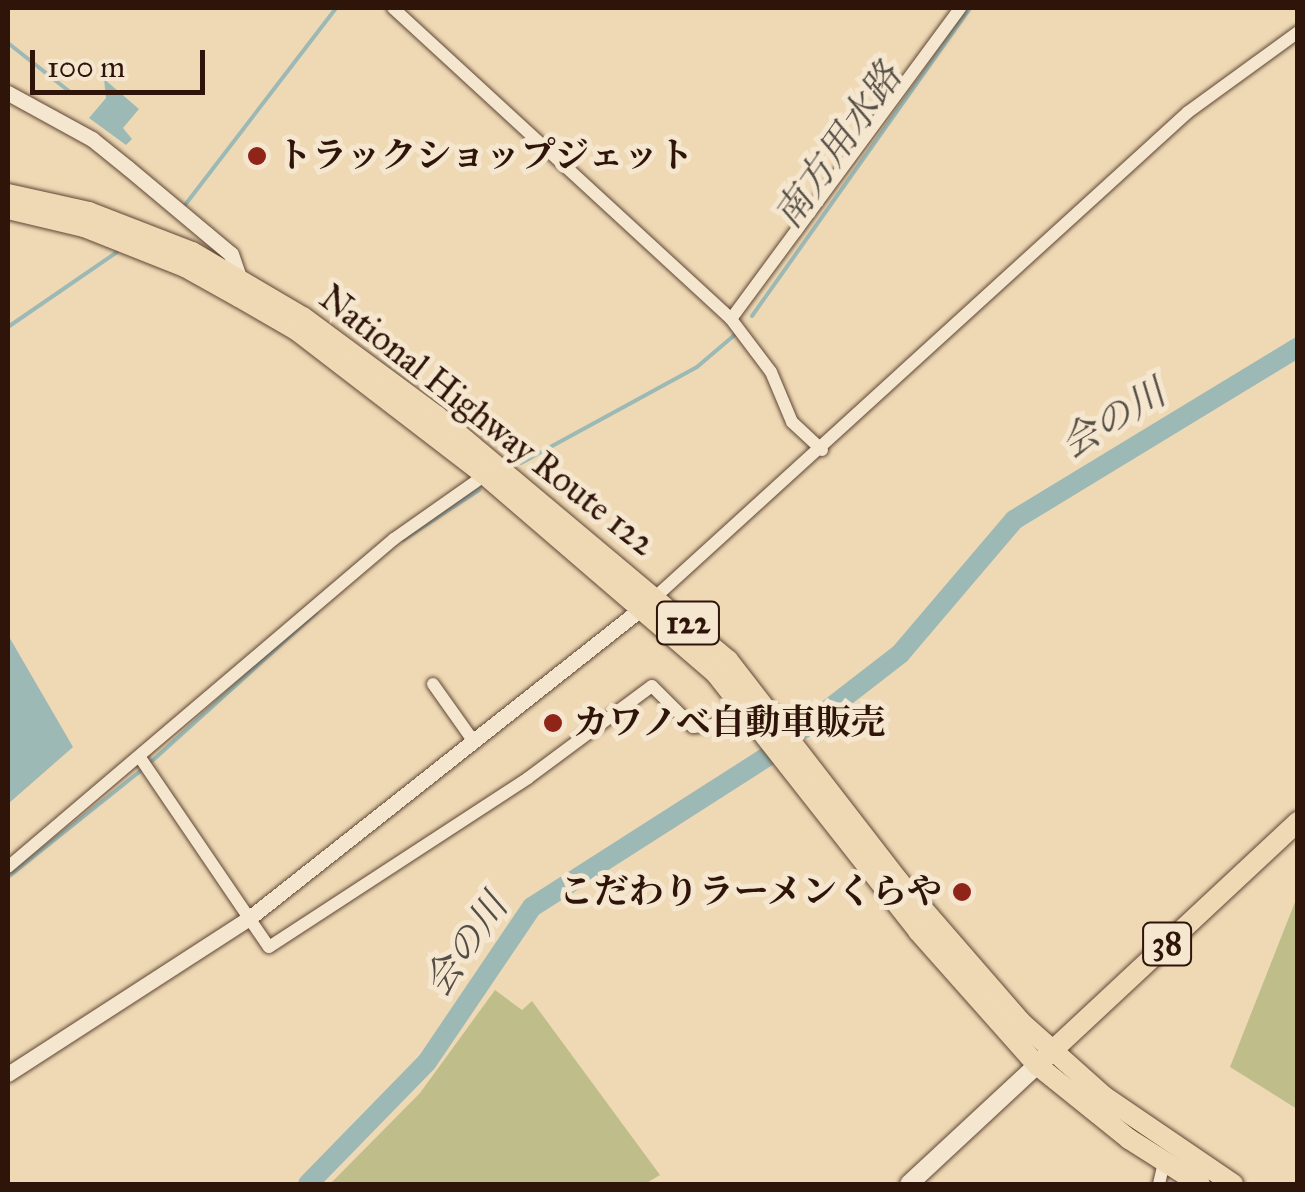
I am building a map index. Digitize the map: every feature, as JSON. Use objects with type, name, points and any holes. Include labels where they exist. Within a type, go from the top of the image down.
[{"type":"main road","name":"National Highway Route 122","points":[[8,194],[89,212],[241,288],[438,416],[651,601],[716,674],[960,982],[1164,1163],[1200,1184]]},
{"type":"main road","name":"National Highway Route 122","points":[[8,209],[84,228],[241,288],[728,660],[898,880],[1045,1058],[1233,1184]]},
{"type":"main road","name":"38","points":[[1045,1058],[1298,822]]},
{"type":"main road","points":[[913,1181],[1045,1058]]},
{"type":"street","points":[[393,8],[732,319],[771,372],[792,422],[822,450]]},
{"type":"street","points":[[732,319],[960,8]]},
{"type":"street","points":[[8,1074],[248,919],[472,738],[651,601],[822,450],[1188,112],[1298,32]]},
{"type":"street","points":[[8,93],[116,158],[231,254],[241,288]]},
{"type":"street","points":[[8,866],[141,758],[394,540],[486,475]]},
{"type":"street","points":[[434,684],[472,738]]},
{"type":"street","points":[[141,758],[268,947],[528,778],[652,686],[692,726],[752,720]]},
{"type":"street","points":[[1159,1184],[1164,1163]]},
{"type":"street","points":[[898,1184],[913,1181]]},
{"type":"shaded area","points":[[1297,897],[1298,1109],[1230,1067]]},
{"type":"shaded area","points":[[495,990],[522,1010],[532,1001],[660,1175],[645,1184],[330,1184],[420,1093]]},
{"type":"water","points":[[104,79],[139,109],[123,128],[132,139],[126,145],[89,118],[106,98]]},
{"type":"water","points":[[8,635],[73,747],[8,804]]},
{"type":"waterway","points":[[185,205],[336,8]]},
{"type":"waterway","name":"南方用水路","points":[[752,316],[970,8]]},
{"type":"waterway","points":[[8,43],[70,92]]},
{"type":"waterway","points":[[8,327],[117,252]]},
{"type":"waterway","name":"南方用水路","points":[[521,463],[697,367],[737,333]]},
{"type":"waterway","name":"会の川","points":[[803,729],[900,654],[1014,520],[1298,347]]},
{"type":"waterway","name":"南方用水路","points":[[403,540],[479,490]]},
{"type":"waterway","name":"南方用水路","points":[[152,761],[316,613]]},
{"type":"waterway","name":"会の川","points":[[308,1184],[427,1062],[532,907],[768,756]]},
{"type":"waterway","name":"南方用水路","points":[[8,877],[144,768]]},
{"type":"place","name":"トラックショップジェット","points":[[257,156]]},
{"type":"place","name":"カワノベ自動車販売","points":[[553,723]]},
{"type":"place","name":"こだわりラーメンくらや","points":[[962,892]]}]
